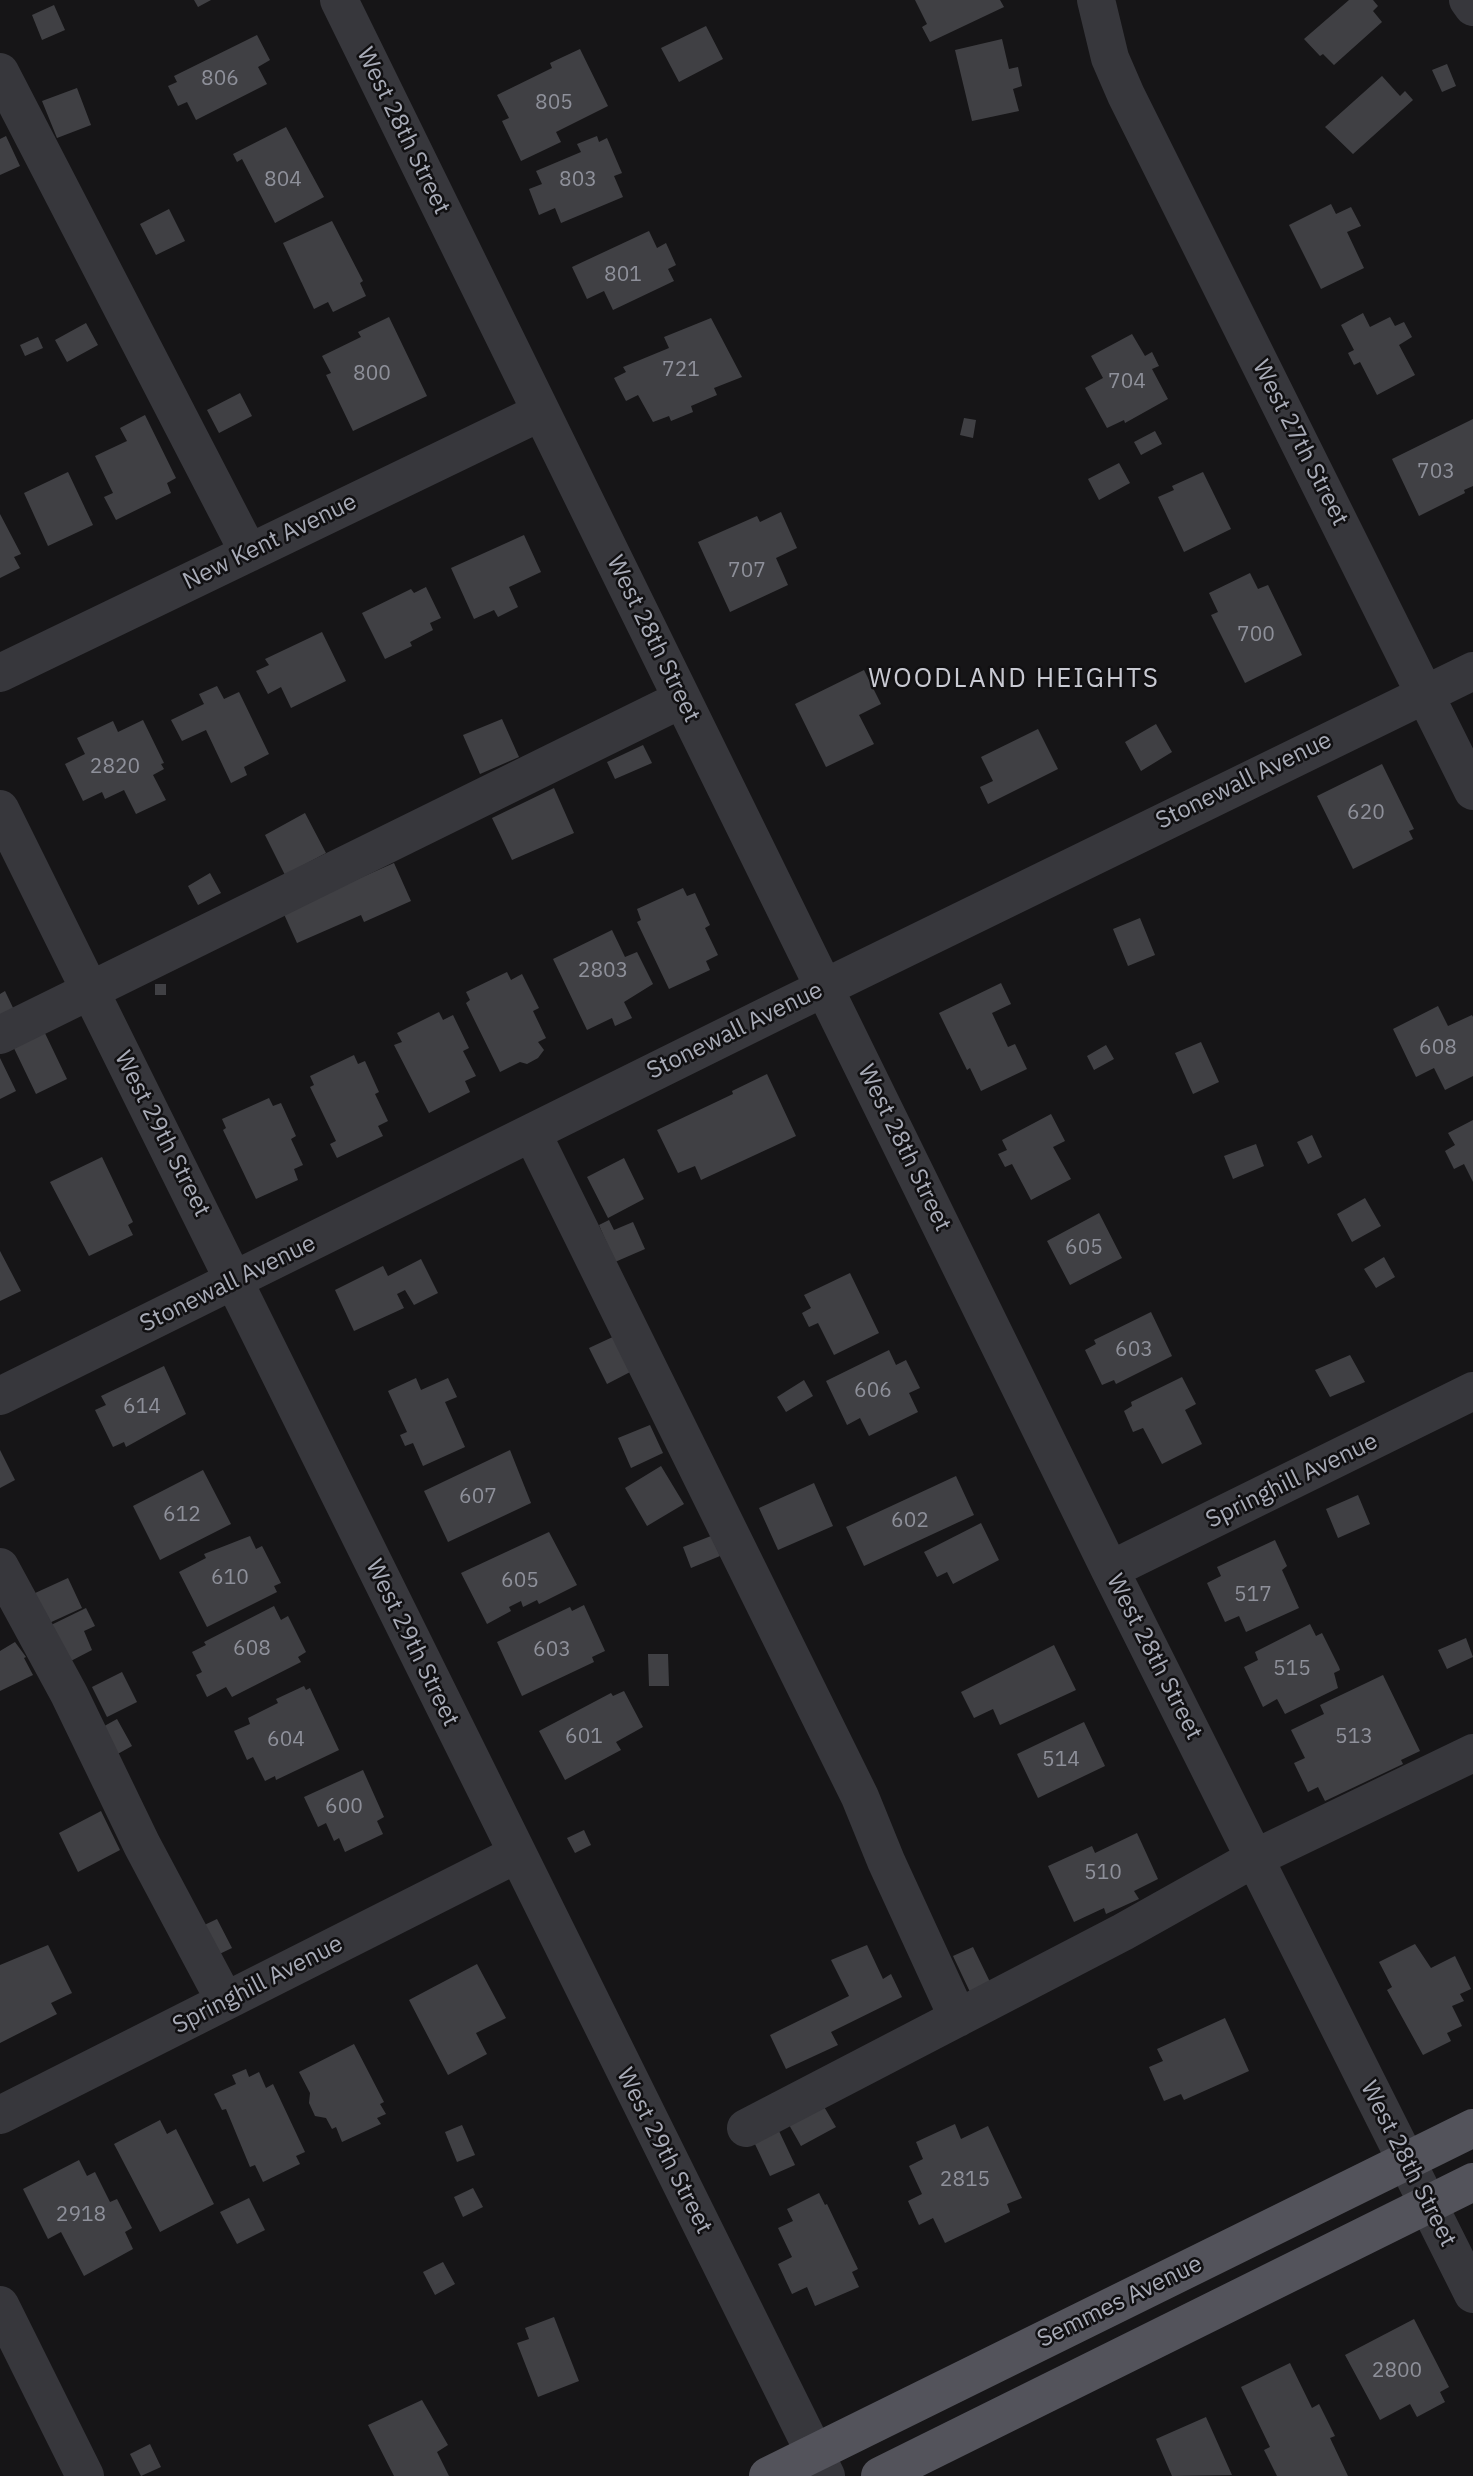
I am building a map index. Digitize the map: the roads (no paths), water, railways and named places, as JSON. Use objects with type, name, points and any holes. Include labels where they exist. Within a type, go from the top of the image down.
[{"type":"main road","name":"Semmes Avenue","points":[[768,2476],[820,2465],[1473,2128]]},
{"type":"main road","name":"Semmes Avenue","points":[[880,2476],[1473,2182]]},
{"type":"street","name":"West 28th Street","points":[[338,0],[1110,1570],[1473,2294]]},
{"type":"street","name":"West 27th Street","points":[[1096,0],[1107,48],[1126,95],[1473,791]]},
{"type":"street","points":[[1468,0],[1473,8]]},
{"type":"street","points":[[0,72],[249,553]]},
{"type":"street","name":"New Kent Avenue","points":[[0,673],[541,412]]},
{"type":"street","name":"Stonewall Avenue","points":[[0,1396],[825,987],[1473,671]]},
{"type":"street","points":[[0,1035],[682,699]]},
{"type":"street","name":"West 29th Street","points":[[0,809],[236,1280],[515,1855],[820,2465]]},
{"type":"street","points":[[532,1133],[860,1797],[886,1861],[958,2018]]},
{"type":"street","name":"Springhill Avenue","points":[[1110,1570],[1473,1391]]},
{"type":"street","points":[[0,1567],[69,1694],[142,1845],[225,2001]]},
{"type":"street","points":[[746,2128],[1123,1932],[1255,1858],[1473,1753]]},
{"type":"street","name":"Springhill Avenue","points":[[0,2115],[515,1855]]},
{"type":"street","points":[[0,2305],[85,2476]]},
{"type":"district","name":"WOODLAND HEIGHTS","points":[[1014,679]]}]
